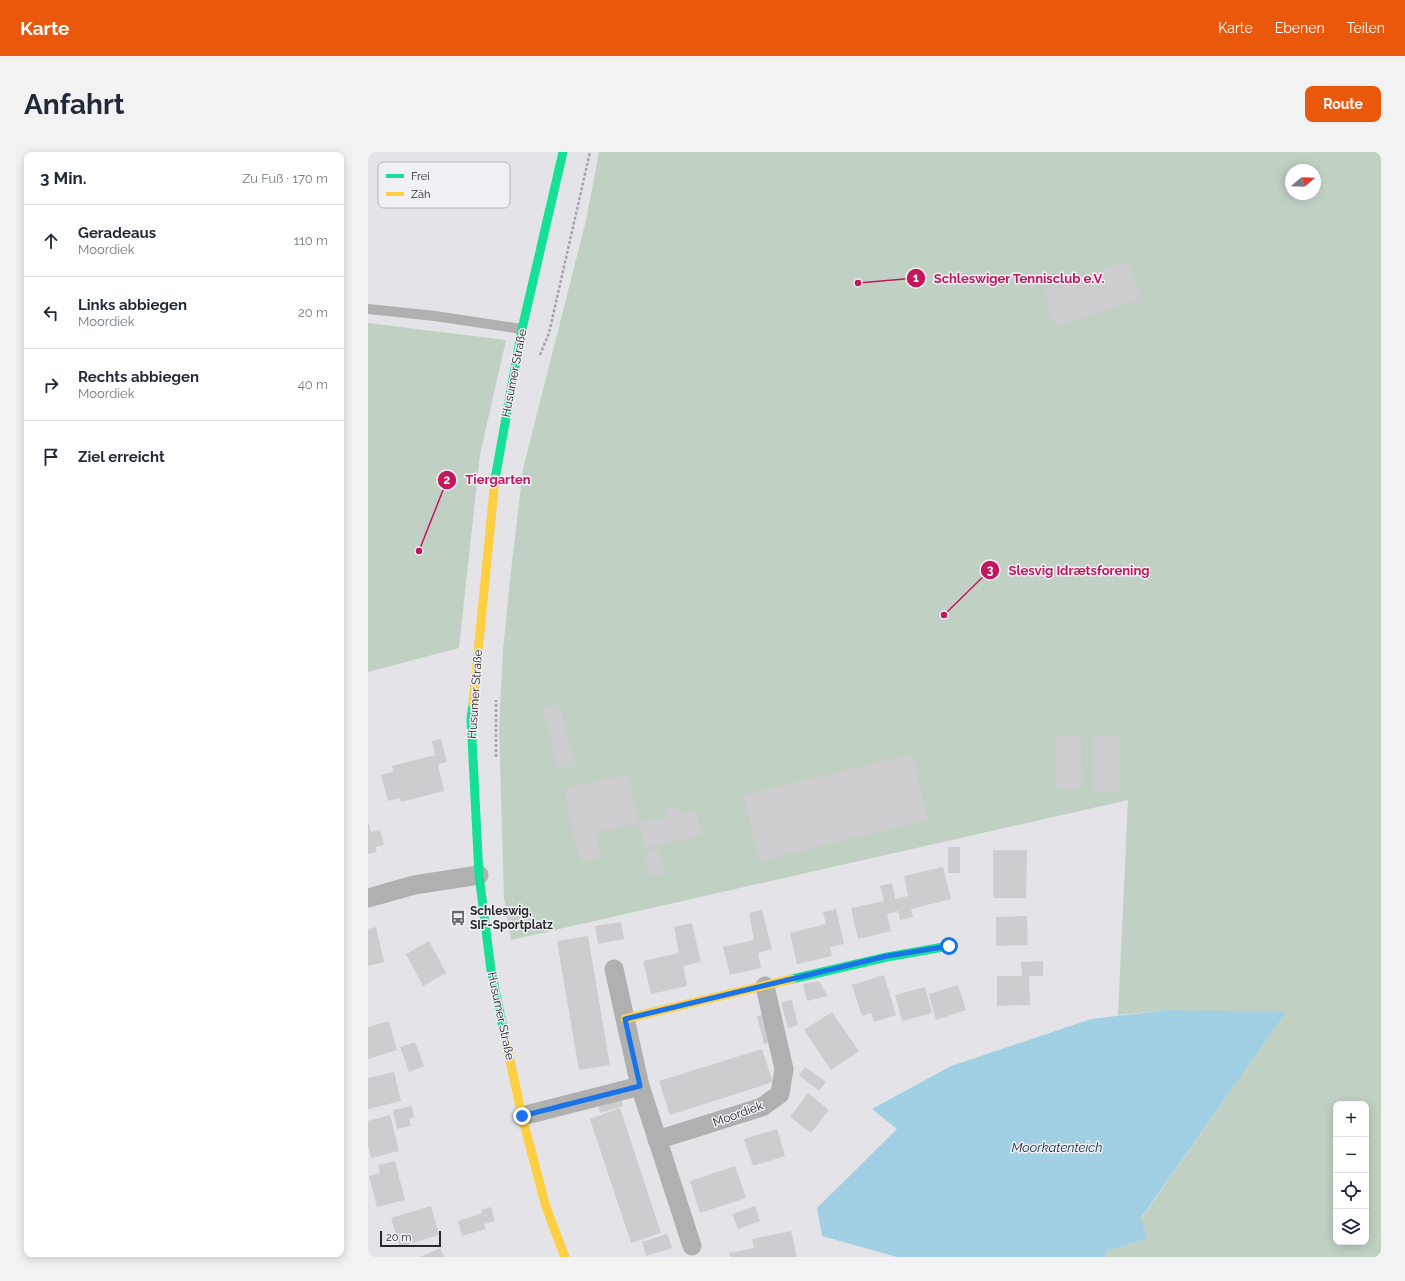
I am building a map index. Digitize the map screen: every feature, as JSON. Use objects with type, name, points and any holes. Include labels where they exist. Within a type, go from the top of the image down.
[{"type":"street","name":"Husumer Straße","points":[[563,152],[547,227],[522,329],[497,461],[471,719],[479,875],[491,970],[522,1116],[546,1207],[566,1257]]},
{"type":"street","points":[[368,898],[414,885],[479,875]]},
{"type":"street","points":[[625,1019],[887,956],[949,946]]},
{"type":"street","points":[[614,969],[640,1086],[692,1246]]},
{"type":"street","name":"Moordiek","points":[[657,1140],[762,1108],[780,1094],[784,1069],[765,986]]},
{"type":"street","points":[[522,1116],[640,1086]]},
{"type":"lane","points":[[368,309],[434,316],[522,329]]},
{"type":"path","points":[[538,360],[549,333],[590,152]]},
{"type":"path","points":[[496,699],[496,760]]},
{"type":"green space","points":[[599,152],[1381,152],[1381,1257],[1106,1257],[1107,1251],[1147,1239],[1141,1219],[1285,1013],[1168,1010],[1118,1015],[1128,800],[511,940],[504,898],[499,727],[503,650],[523,469],[586,220]]},
{"type":"green space","points":[[368,323],[506,340],[480,455],[459,648],[368,672]]},
{"type":"water","name":"Moorkatenteich","points":[[1168,1010],[1286,1012],[1141,1218],[1147,1239],[1107,1251],[1106,1257],[897,1257],[822,1236],[817,1208],[897,1129],[872,1109],[951,1066],[1091,1019]]},
{"type":"building","points":[[1129,261],[1141,299],[1056,327],[1043,290]]},
{"type":"building","points":[[559,703],[575,765],[558,769],[543,707]]},
{"type":"building","points":[[1081,735],[1082,790],[1057,790],[1056,736]]},
{"type":"building","points":[[1093,736],[1120,736],[1120,791],[1093,792]]},
{"type":"building","points":[[441,739],[447,762],[438,764],[444,791],[401,802],[400,798],[388,801],[381,775],[393,772],[392,766],[435,755],[432,741]]},
{"type":"building","points":[[912,754],[928,820],[759,861],[744,795]]},
{"type":"building","points":[[628,774],[639,823],[595,832],[601,857],[580,862],[564,788]]},
{"type":"building","points":[[679,808],[680,814],[696,810],[702,835],[645,848],[639,823],[667,816],[666,811]]},
{"type":"building","points":[[368,821],[371,832],[380,830],[384,845],[375,847],[377,852],[368,854]]},
{"type":"building","points":[[948,847],[960,847],[960,873],[948,873]]},
{"type":"building","points":[[659,849],[664,873],[649,876],[645,851]]},
{"type":"building","points":[[993,850],[1027,850],[1026,898],[993,898]]},
{"type":"building","points":[[943,867],[951,899],[911,909],[913,917],[900,920],[898,911],[887,914],[891,931],[858,939],[851,908],[884,901],[880,886],[892,883],[895,899],[908,896],[904,876]]},
{"type":"building","points":[[836,909],[844,944],[830,947],[832,956],[797,964],[790,933],[826,924],[823,912]]},
{"type":"building","points":[[762,910],[772,949],[758,953],[761,968],[730,975],[723,947],[754,940],[749,913]]},
{"type":"building","points":[[1027,916],[1028,945],[996,946],[996,917]]},
{"type":"building","points":[[621,922],[624,939],[598,944],[595,926]]},
{"type":"building","points":[[692,923],[701,962],[683,966],[687,986],[651,994],[643,961],[679,953],[674,927]]},
{"type":"building","points":[[376,927],[384,962],[368,966],[368,929]]},
{"type":"building","points":[[588,936],[610,1065],[579,1070],[557,941]]},
{"type":"building","points":[[429,941],[446,973],[423,986],[406,954]]},
{"type":"building","points":[[1043,961],[1043,976],[1029,976],[1030,1005],[997,1006],[997,976],[1022,976],[1021,962]]},
{"type":"building","points":[[884,975],[896,1015],[874,1022],[871,1013],[862,1016],[852,985]]},
{"type":"building","points":[[819,981],[828,996],[807,1001],[803,984]]},
{"type":"building","points":[[958,985],[966,1010],[936,1020],[929,994]]},
{"type":"building","points":[[925,987],[932,1013],[902,1021],[895,995]]},
{"type":"building","points":[[792,1000],[798,1025],[788,1028],[781,1002]]},
{"type":"building","points":[[832,1012],[859,1051],[831,1070],[804,1030]]},
{"type":"building","points":[[766,1014],[773,1042],[764,1044],[757,1016]]},
{"type":"building","points":[[389,1021],[397,1050],[368,1059],[368,1027]]},
{"type":"building","points":[[415,1042],[424,1066],[409,1072],[400,1047]]},
{"type":"building","points":[[762,1049],[773,1082],[670,1115],[659,1081]]},
{"type":"building","points":[[805,1067],[826,1082],[819,1091],[799,1075]]},
{"type":"building","points":[[394,1072],[401,1101],[368,1109],[368,1078]]},
{"type":"building","points":[[808,1093],[829,1110],[811,1133],[790,1117]]},
{"type":"building","points":[[620,1095],[623,1106],[600,1113],[597,1102]]},
{"type":"building","points":[[412,1106],[414,1117],[409,1119],[411,1126],[397,1129],[393,1110]]},
{"type":"building","points":[[620,1108],[661,1233],[631,1243],[590,1119]]},
{"type":"building","points":[[390,1115],[399,1151],[371,1158],[368,1145],[368,1121]]},
{"type":"building","points":[[777,1129],[785,1156],[753,1166],[744,1139]]},
{"type":"building","points":[[395,1161],[405,1200],[377,1207],[369,1176],[380,1173],[378,1165]]},
{"type":"building","points":[[735,1166],[746,1198],[700,1213],[690,1181]]},
{"type":"building","points":[[431,1206],[439,1235],[400,1247],[391,1218]]},
{"type":"building","points":[[755,1206],[760,1221],[738,1229],[732,1214]]},
{"type":"building","points":[[491,1207],[495,1221],[484,1224],[486,1229],[462,1236],[458,1221],[482,1213],[481,1210]]},
{"type":"building","points":[[791,1231],[797,1257],[730,1257],[729,1253],[754,1248],[752,1239]]},
{"type":"building","points":[[667,1234],[672,1248],[646,1256],[642,1242]]},
{"type":"building","points":[[440,1248],[444,1257],[420,1257]]},
{"type":"traffic: fast","points":[[495,479],[522,329],[563,152]]},
{"type":"traffic: fast","points":[[473,704],[471,719],[479,875],[491,970],[505,1037]]},
{"type":"traffic: fast","points":[[792,979],[887,957],[949,946]]},
{"type":"traffic: slow","points":[[473,704],[495,479]]},
{"type":"traffic: slow","points":[[625,1019],[792,979]]},
{"type":"traffic: slow","points":[[505,1037],[522,1116],[546,1207],[565,1257]]},
{"type":"place","name":"Schleswiger Tennisclub e.V.","points":[[858,283]]},
{"type":"place","name":"Tiergarten","points":[[419,551]]},
{"type":"place","name":"Slesvig Idrætsforening","points":[[944,615]]},
{"type":"place","name":"Schleswig, SIF-Sportplatz","points":[[458,918]]},
{"type":"route","points":[[522,1116],[640,1086],[625,1019],[887,956],[949,946]]}]
